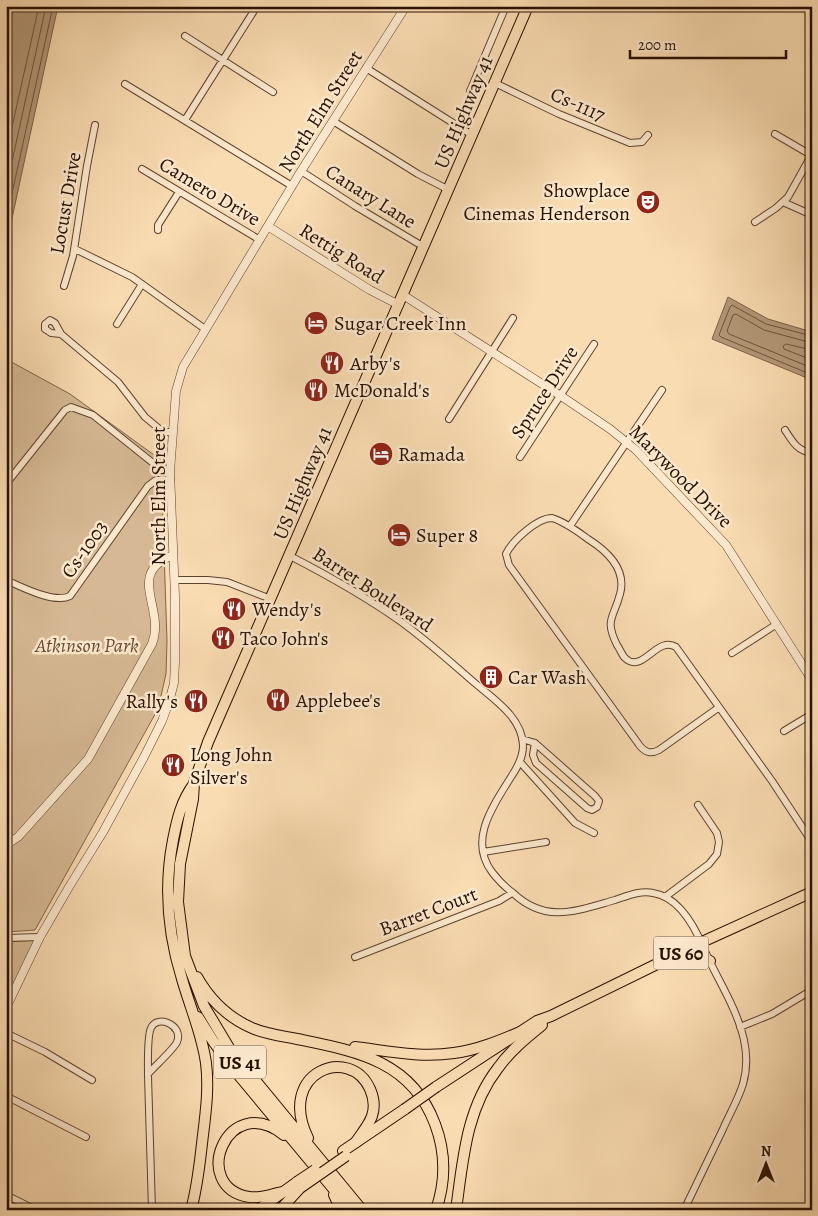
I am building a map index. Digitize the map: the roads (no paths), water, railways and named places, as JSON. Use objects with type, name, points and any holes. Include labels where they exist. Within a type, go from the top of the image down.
[{"type":"main road","name":"US Highway 41","points":[[194,783],[208,742],[528,6]]},
{"type":"main road","name":"US 41","points":[[194,783],[178,886],[179,920],[184,956],[197,990],[221,1036],[242,1065],[362,1210]]},
{"type":"main road","name":"US 41","points":[[194,783],[180,812],[169,868],[170,924],[176,958],[189,1000],[221,1054],[351,1210]]},
{"type":"main road","name":"US 60","points":[[268,1210],[299,1185],[537,1021],[552,1016],[702,942],[812,892]]},
{"type":"main road","points":[[676,955],[694,955],[710,961]]},
{"type":"main road","points":[[184,956],[210,997],[229,1014],[253,1028],[365,1055],[390,1068],[412,1086],[428,1108],[442,1146],[444,1173],[436,1210]]},
{"type":"main road","points":[[189,1000],[201,1040],[207,1077],[200,1166],[191,1210]]},
{"type":"main road","name":"US 60","points":[[438,1089],[542,1025],[552,1016]]},
{"type":"main road","points":[[456,1210],[466,1138],[480,1098],[502,1062],[542,1025]]},
{"type":"main road","points":[[292,1038],[409,1054],[432,1055],[467,1050],[520,1032]]},
{"type":"main road","points":[[317,1155],[302,1122],[300,1100],[306,1084],[315,1074],[322,1070],[339,1068],[352,1071],[363,1078],[370,1089],[374,1102],[372,1114],[367,1126],[356,1142]]},
{"type":"main road","name":"US 60","points":[[345,1153],[356,1142],[407,1111]]},
{"type":"main road","points":[[283,1192],[255,1197],[233,1190],[222,1178],[219,1170],[218,1158],[221,1146],[228,1136],[238,1128],[258,1123],[279,1130],[299,1147]]},
{"type":"main road","points":[[325,1178],[341,1210]]},
{"type":"main road","points":[[280,1210],[299,1185]]},
{"type":"main road","name":"US 60","points":[[258,1210],[283,1192],[299,1185]]},
{"type":"street","points":[[185,120],[257,6]]},
{"type":"street","name":"North Elm Street","points":[[6,1008],[40,937],[103,832],[166,712],[175,672],[170,476],[177,383],[187,359],[205,329],[269,227],[301,171],[406,6]]},
{"type":"street","points":[[470,91],[506,6]]},
{"type":"street","points":[[185,36],[273,92]]},
{"type":"street","points":[[366,68],[472,135]]},
{"type":"street","name":"Cs-1117","points":[[495,83],[559,114],[630,144],[642,142],[648,135]]},
{"type":"street","points":[[125,84],[292,186]]},
{"type":"street","points":[[333,120],[418,174],[448,190]]},
{"type":"street","name":"Locust Drive","points":[[64,286],[75,249],[95,125]]},
{"type":"street","points":[[754,222],[783,202],[790,194],[812,155],[775,134]]},
{"type":"street","name":"Camero Drive","points":[[142,169],[260,240]]},
{"type":"street","name":"Canary Lane","points":[[301,171],[354,206],[424,247]]},
{"type":"street","points":[[158,230],[158,224],[179,192]]},
{"type":"street","points":[[783,202],[812,215]]},
{"type":"street","name":"Rettig Road","points":[[269,227],[370,290],[401,300]]},
{"type":"street","points":[[75,249],[114,267],[142,284],[205,329]]},
{"type":"street","points":[[118,324],[142,284]]},
{"type":"street","name":"Marywood Drive","points":[[401,300],[492,352],[561,396],[627,442],[716,532],[736,558],[812,680]]},
{"type":"street","points":[[449,419],[513,318]]},
{"type":"street","points":[[61,334],[122,386],[145,417],[163,432],[173,432]]},
{"type":"street","name":"Spruce Drive","points":[[520,456],[594,344]]},
{"type":"street","points":[[570,526],[662,390]]},
{"type":"street","points":[[6,484],[58,418],[67,408],[71,407],[93,415],[170,476]]},
{"type":"street","points":[[785,430],[796,446],[803,451],[812,453]]},
{"type":"street","name":"Cs-1003","points":[[6,580],[52,597],[64,599],[70,596],[148,486],[156,480],[170,476]]},
{"type":"street","points":[[718,708],[654,752],[646,752],[507,561],[506,554],[510,547],[540,521],[552,518],[570,526],[607,552],[617,567],[622,589],[612,613],[611,629],[626,659],[633,662],[639,661],[668,644],[676,647],[772,781],[812,842]]},
{"type":"street","points":[[6,845],[18,837],[75,776],[88,759],[128,690],[154,638],[156,620],[148,582],[150,573],[159,561],[173,555]]},
{"type":"street","name":"Barret Boulevard","points":[[290,556],[325,574],[398,619],[418,634],[503,708],[518,726],[522,739]]},
{"type":"street","points":[[174,580],[227,582],[271,599]]},
{"type":"street","points":[[732,653],[777,624]]},
{"type":"street","points":[[784,731],[812,714]]},
{"type":"street","points":[[536,743],[533,755],[536,763],[587,808],[592,810],[597,807],[599,801],[536,743],[522,739],[523,752],[520,762],[484,826],[481,839],[487,864],[493,874],[524,903],[534,908],[558,913],[586,908],[639,893],[652,892],[665,897],[682,911],[702,942],[740,1027],[746,1052],[745,1077],[742,1087],[684,1210]]},
{"type":"street","points":[[520,762],[575,823],[594,833]]},
{"type":"street","points":[[665,897],[709,864],[717,854],[719,842],[717,833],[698,805]]},
{"type":"street","points":[[483,852],[546,842]]},
{"type":"street","name":"Barret Court","points":[[355,957],[499,901],[512,893]]},
{"type":"street","points":[[6,938],[40,937]]},
{"type":"street","points":[[740,1027],[772,1014],[812,990]]},
{"type":"street","points":[[148,1074],[178,1041],[178,1034],[172,1024],[160,1022],[151,1028],[148,1074],[152,1210]]},
{"type":"street","points":[[6,1033],[45,1052],[92,1080]]},
{"type":"street","points":[[6,1096],[86,1137]]},
{"type":"street","points":[[6,1195],[36,1210]]},
{"type":"water","points":[[6,6],[58,6],[6,246]]},
{"type":"water","points":[[728,297],[768,319],[812,332],[812,380],[712,339]]},
{"type":"place","name":"Showplace Cinemas Henderson","points":[[648,202]]},
{"type":"place","name":"Sugar Creek Inn","points":[[316,323]]},
{"type":"place","name":"Arby's","points":[[332,363]]},
{"type":"place","name":"McDonald's","points":[[316,390]]},
{"type":"place","name":"Ramada","points":[[381,454]]},
{"type":"place","name":"Super 8","points":[[399,535]]},
{"type":"place","name":"Wendy's","points":[[234,609]]},
{"type":"place","name":"Taco John's","points":[[223,638]]},
{"type":"place","name":"Car Wash","points":[[491,677]]},
{"type":"place","name":"Applebee's","points":[[278,700]]},
{"type":"place","name":"Rally's","points":[[196,701]]},
{"type":"place","name":"Long John Silver's","points":[[173,765]]},
{"type":"park label","name":"Atkinson Park","points":[[87,645]]}]
